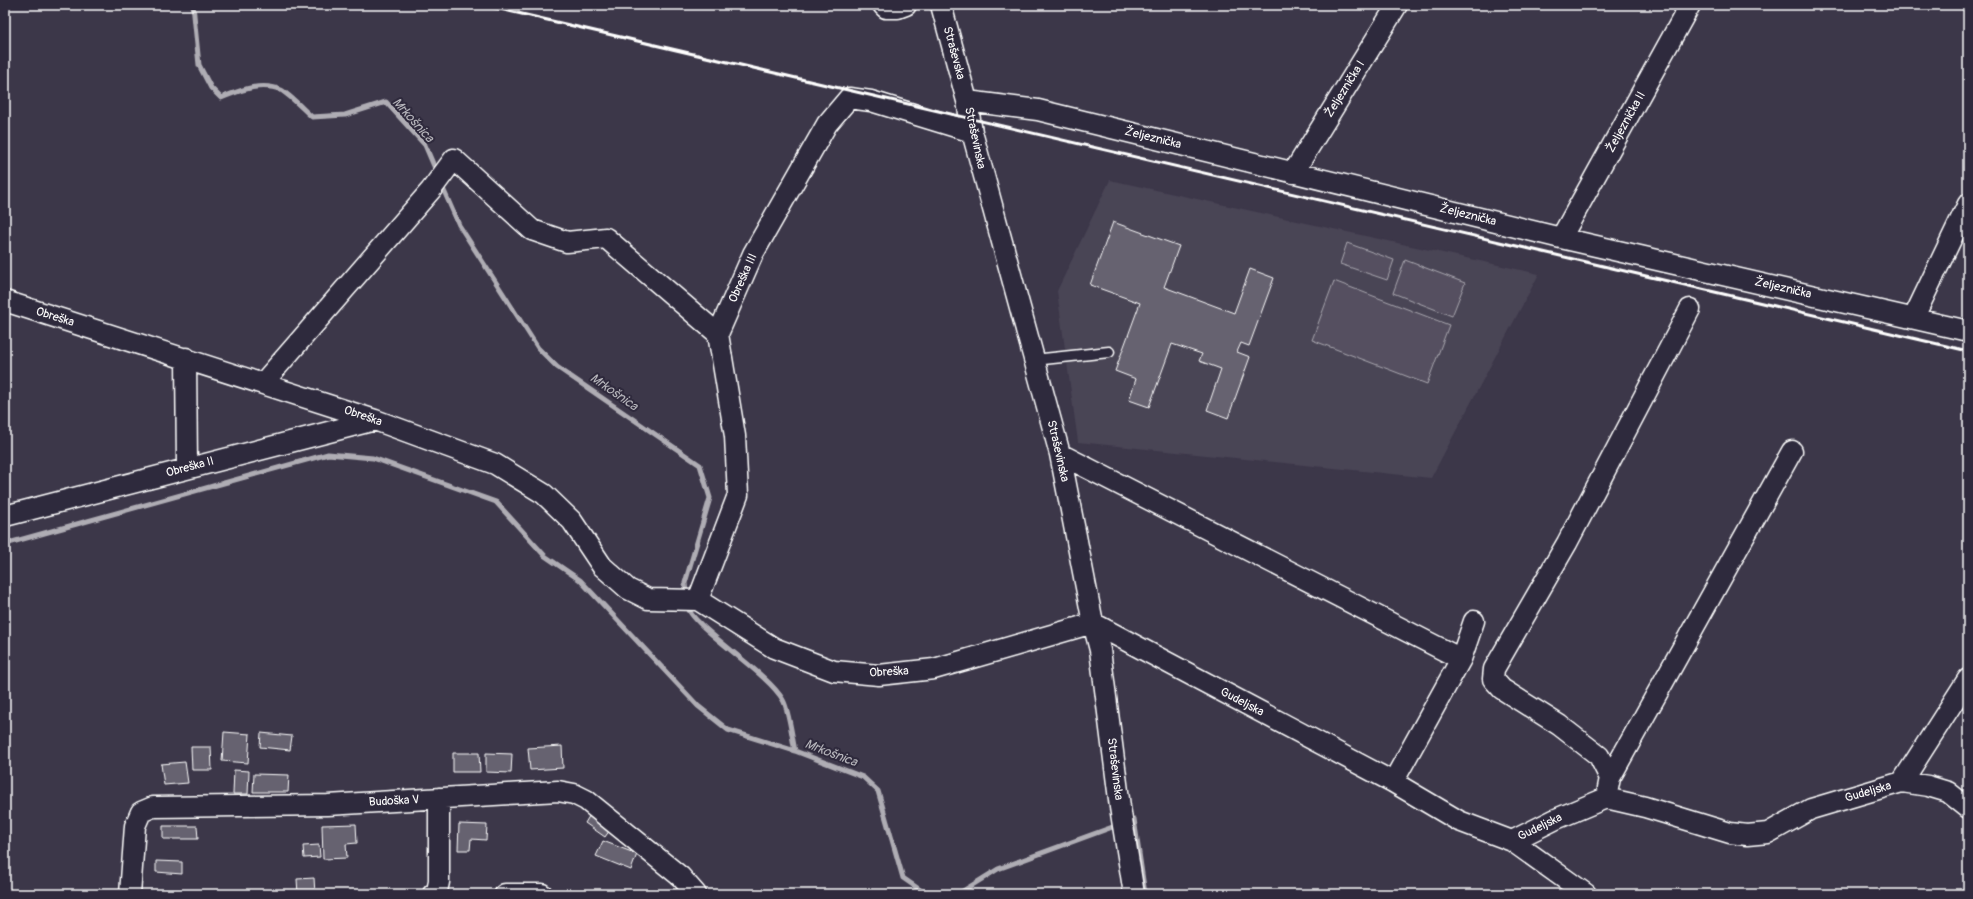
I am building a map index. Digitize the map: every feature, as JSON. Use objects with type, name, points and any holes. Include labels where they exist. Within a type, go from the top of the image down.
[{"type":"street","points":[[883,5],[886,8],[898,8],[906,5]]},
{"type":"street","name":"Straševska","points":[[941,5],[967,101]]},
{"type":"street","name":"Željeznička I","points":[[1293,173],[1397,5]]},
{"type":"street","name":"Željeznička II","points":[[1562,238],[1690,5]]},
{"type":"street","name":"Obreška III","points":[[718,334],[753,254],[827,124],[849,98],[871,101],[972,132]]},
{"type":"street","name":"Straševinska","points":[[967,101],[972,132],[1060,454],[1093,623],[1100,650],[1120,807],[1134,894]]},
{"type":"street","name":"Željeznička","points":[[967,101],[1038,110],[1562,238],[1968,330]]},
{"type":"street","points":[[263,383],[431,190],[447,171],[454,159],[532,230],[567,242],[606,238],[718,334],[735,436],[738,495],[698,600]]},
{"type":"street","points":[[1914,317],[1968,204]]},
{"type":"street","name":"Obreška","points":[[5,301],[375,420],[495,464],[544,494],[572,521],[602,566],[628,589],[648,599],[698,600],[774,648],[834,671],[879,675],[934,669],[1093,623]]},
{"type":"street","points":[[1610,778],[1598,756],[1559,725],[1502,689],[1493,679],[1494,669],[1567,543],[1690,309]]},
{"type":"street","points":[[186,358],[187,468]]},
{"type":"street","name":"Obreška II","points":[[5,516],[375,420]]},
{"type":"street","points":[[1606,798],[1610,778],[1792,451]]},
{"type":"street","points":[[1060,454],[1462,659]]},
{"type":"street","points":[[1393,782],[1462,659],[1474,621]]},
{"type":"street","name":"Gudeljska","points":[[1093,623],[1393,782],[1459,821],[1512,841],[1556,819],[1606,798],[1645,807],[1730,833],[1747,836],[1768,833],[1811,809],[1902,782],[1928,786],[1948,792],[1968,808]]},
{"type":"street","points":[[1902,782],[1968,679]]},
{"type":"street","name":"Budoška V","points":[[130,894],[134,826],[142,812],[153,807],[328,805],[558,791],[574,794],[586,800],[681,877],[696,894]]},
{"type":"street","points":[[433,894],[437,891],[439,882],[439,798]]},
{"type":"street","points":[[1512,841],[1586,894]]},
{"type":"street","points":[[505,894],[542,894]]},
{"type":"lane","points":[[1034,360],[1109,352]]},
{"type":"shaded area","points":[[1110,180],[1539,274],[1431,478],[1078,442],[1057,291]]},
{"type":"shaded area","points":[[1347,243],[1394,260],[1387,280],[1340,264]]},
{"type":"shaded area","points":[[1405,260],[1465,283],[1452,316],[1393,293]]},
{"type":"shaded area","points":[[1334,281],[1449,325],[1427,384],[1312,340]]},
{"type":"building","points":[[1113,222],[1179,246],[1164,287],[1234,313],[1250,269],[1274,278],[1249,346],[1241,343],[1237,352],[1250,357],[1228,418],[1207,410],[1221,369],[1199,361],[1202,354],[1172,344],[1149,407],[1129,400],[1136,379],[1115,371],[1140,303],[1090,285]]},
{"type":"building","points":[[224,732],[250,734],[248,763],[222,761]]},
{"type":"building","points":[[261,733],[292,736],[290,750],[260,747]]},
{"type":"building","points":[[562,746],[563,768],[530,770],[528,748]]},
{"type":"building","points":[[191,747],[211,747],[212,770],[192,770]]},
{"type":"building","points":[[453,753],[479,753],[480,772],[453,772]]},
{"type":"building","points":[[486,753],[512,754],[511,773],[486,772]]},
{"type":"building","points":[[185,762],[188,783],[164,785],[161,764]]},
{"type":"building","points":[[234,770],[249,771],[248,794],[233,794]]},
{"type":"building","points":[[254,774],[289,775],[288,792],[253,792]]},
{"type":"building","points":[[591,813],[612,827],[605,837],[585,823]]},
{"type":"building","points":[[356,824],[357,843],[346,844],[347,858],[323,859],[322,825]]},
{"type":"building","points":[[459,824],[487,825],[486,840],[471,839],[470,850],[458,850]]},
{"type":"building","points":[[163,826],[197,826],[198,839],[163,839]]},
{"type":"building","points":[[603,841],[637,854],[631,870],[596,856]]},
{"type":"building","points":[[319,845],[320,857],[304,858],[303,846]]},
{"type":"building","points":[[156,861],[182,862],[182,874],[156,872]]},
{"type":"building","points":[[314,878],[315,894],[298,894],[297,879]]},
{"type":"building","points":[[376,891],[405,893],[405,894],[376,894]]},
{"type":"waterway","name":"Mrkošnica","points":[[193,5],[199,65],[211,88],[221,98],[250,88],[266,86],[273,87],[285,92],[312,117],[345,115],[386,102],[425,145],[437,173]]},
{"type":"waterway","name":"Mrkošnica","points":[[441,184],[459,225],[538,348],[557,367],[700,465],[710,498],[685,583],[686,595]]},
{"type":"waterway","points":[[5,544],[328,454],[373,458],[496,502],[545,556],[580,580],[698,706],[728,730],[795,751]]},
{"type":"waterway","name":"Mrkošnica","points":[[687,605],[691,614],[701,625],[747,663],[775,689],[783,700],[789,717],[795,751],[863,777],[878,791],[903,878],[926,894]]},
{"type":"waterway","name":"Mrkošnica","points":[[1126,822],[1134,819],[1145,894]]},
{"type":"waterway","name":"Mrkošnica","points":[[958,894],[998,869],[1118,825]]},
{"type":"railway","points":[[483,5],[1968,351]]}]
